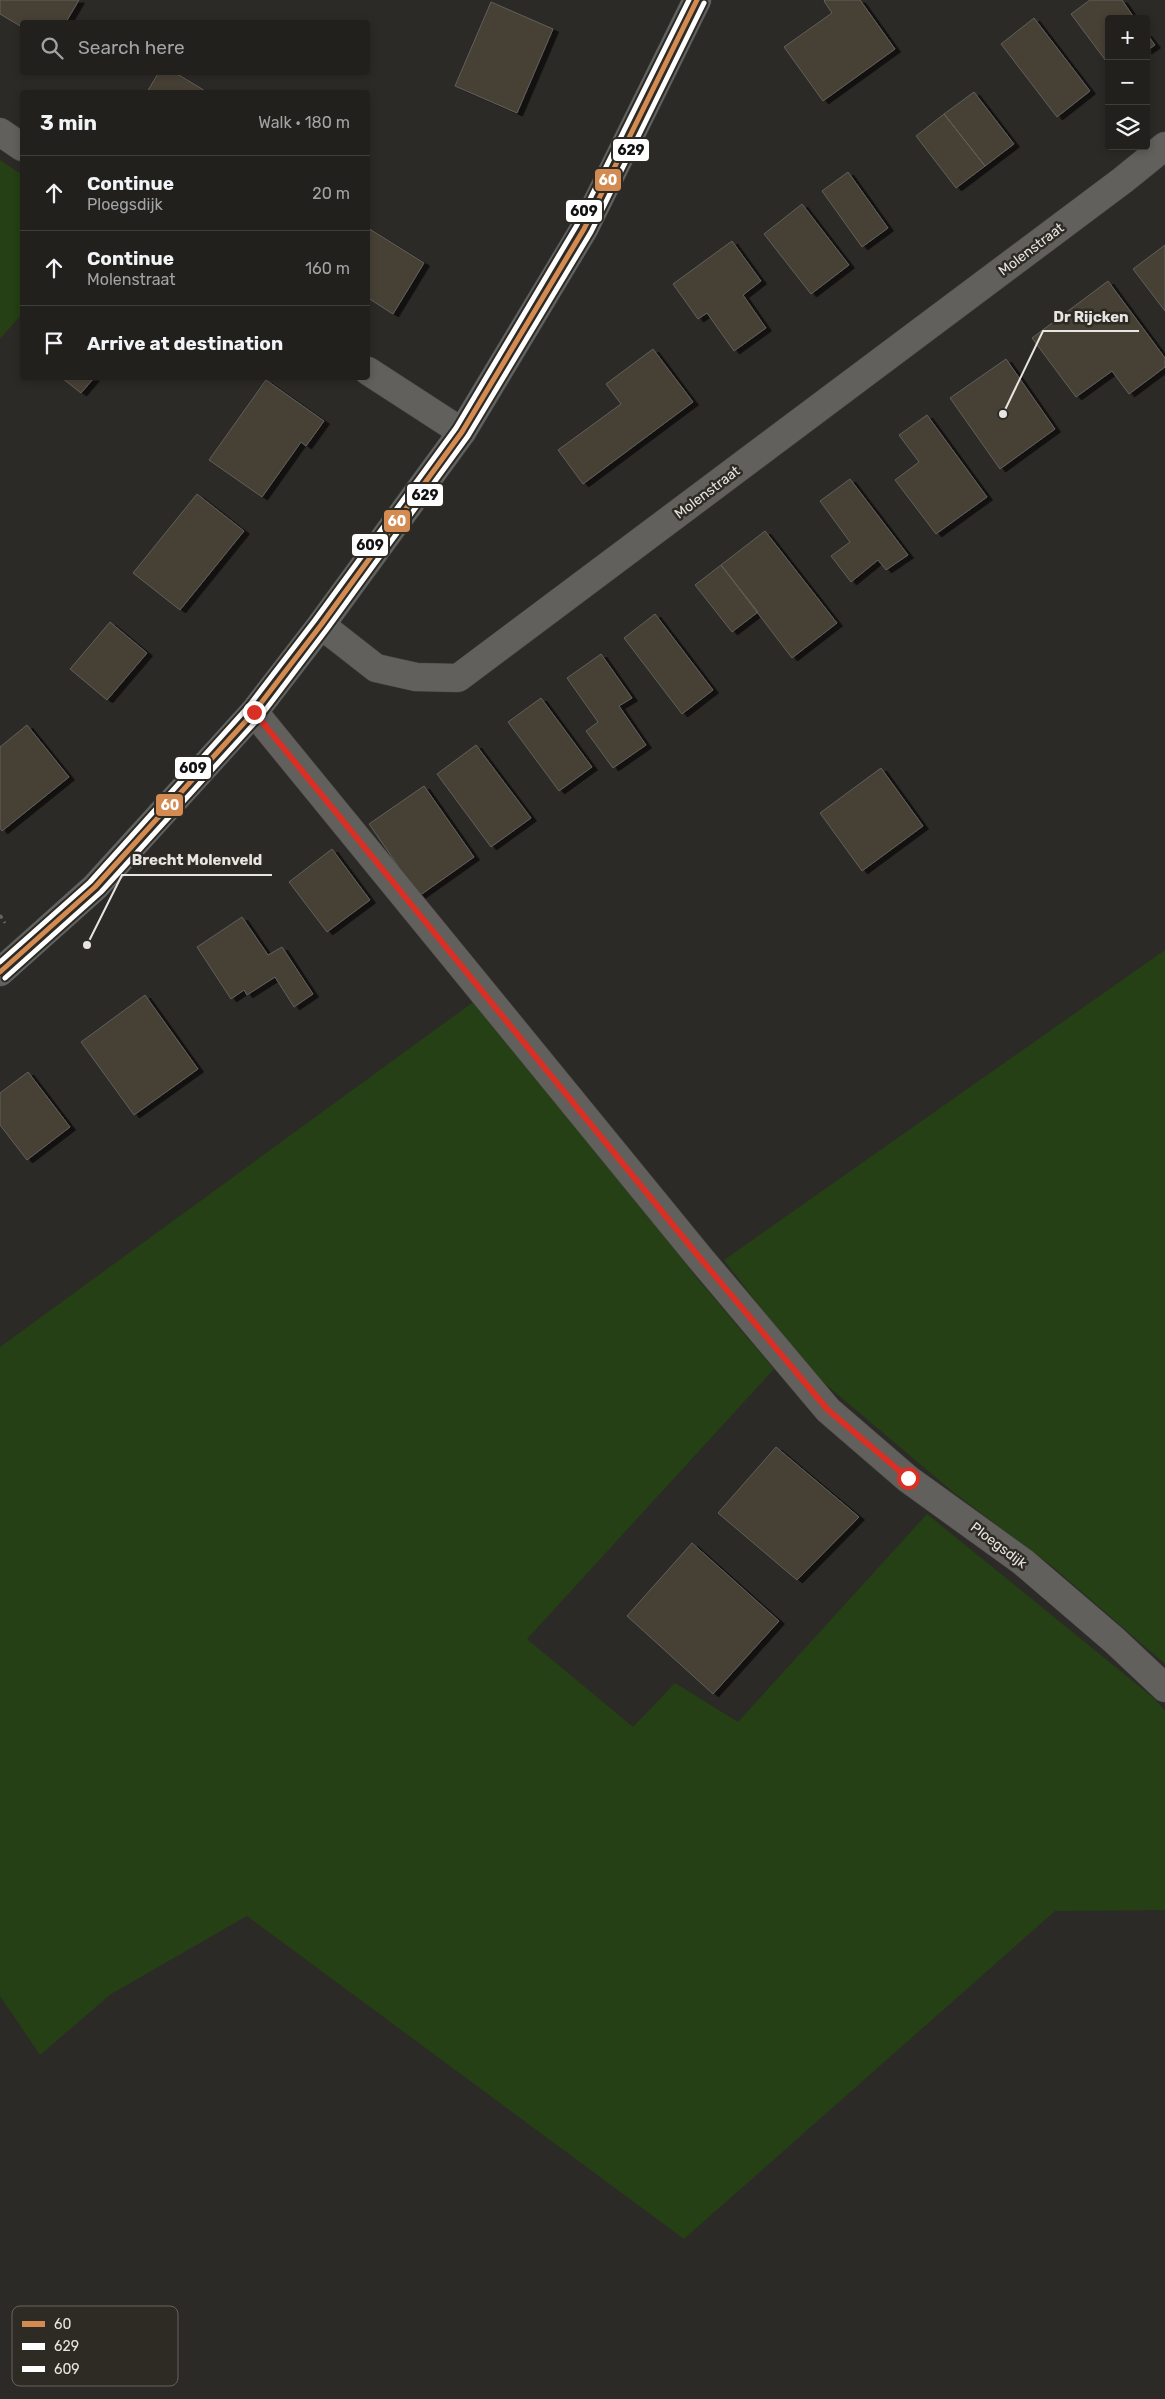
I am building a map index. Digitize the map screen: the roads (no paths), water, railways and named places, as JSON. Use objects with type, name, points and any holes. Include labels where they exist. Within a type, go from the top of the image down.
[{"type":"main road","points":[[0,972],[95,887],[254,712],[321,625],[462,432],[584,229],[697,0]]},
{"type":"street","points":[[0,132],[20,146]]},
{"type":"street","name":"Molenstraat","points":[[321,625],[376,668],[416,677],[458,678],[1123,180],[1165,146]]},
{"type":"street","points":[[370,372],[462,432]]},
{"type":"street","name":"Ploegsdijk","points":[[254,712],[700,1258],[828,1410],[908,1478],[1023,1562],[1114,1640],[1165,1688]]},
{"type":"place","name":"Dr Rijcken","points":[[1003,414]]},
{"type":"place","name":"Brecht Molenveld","points":[[87,945]]}]
